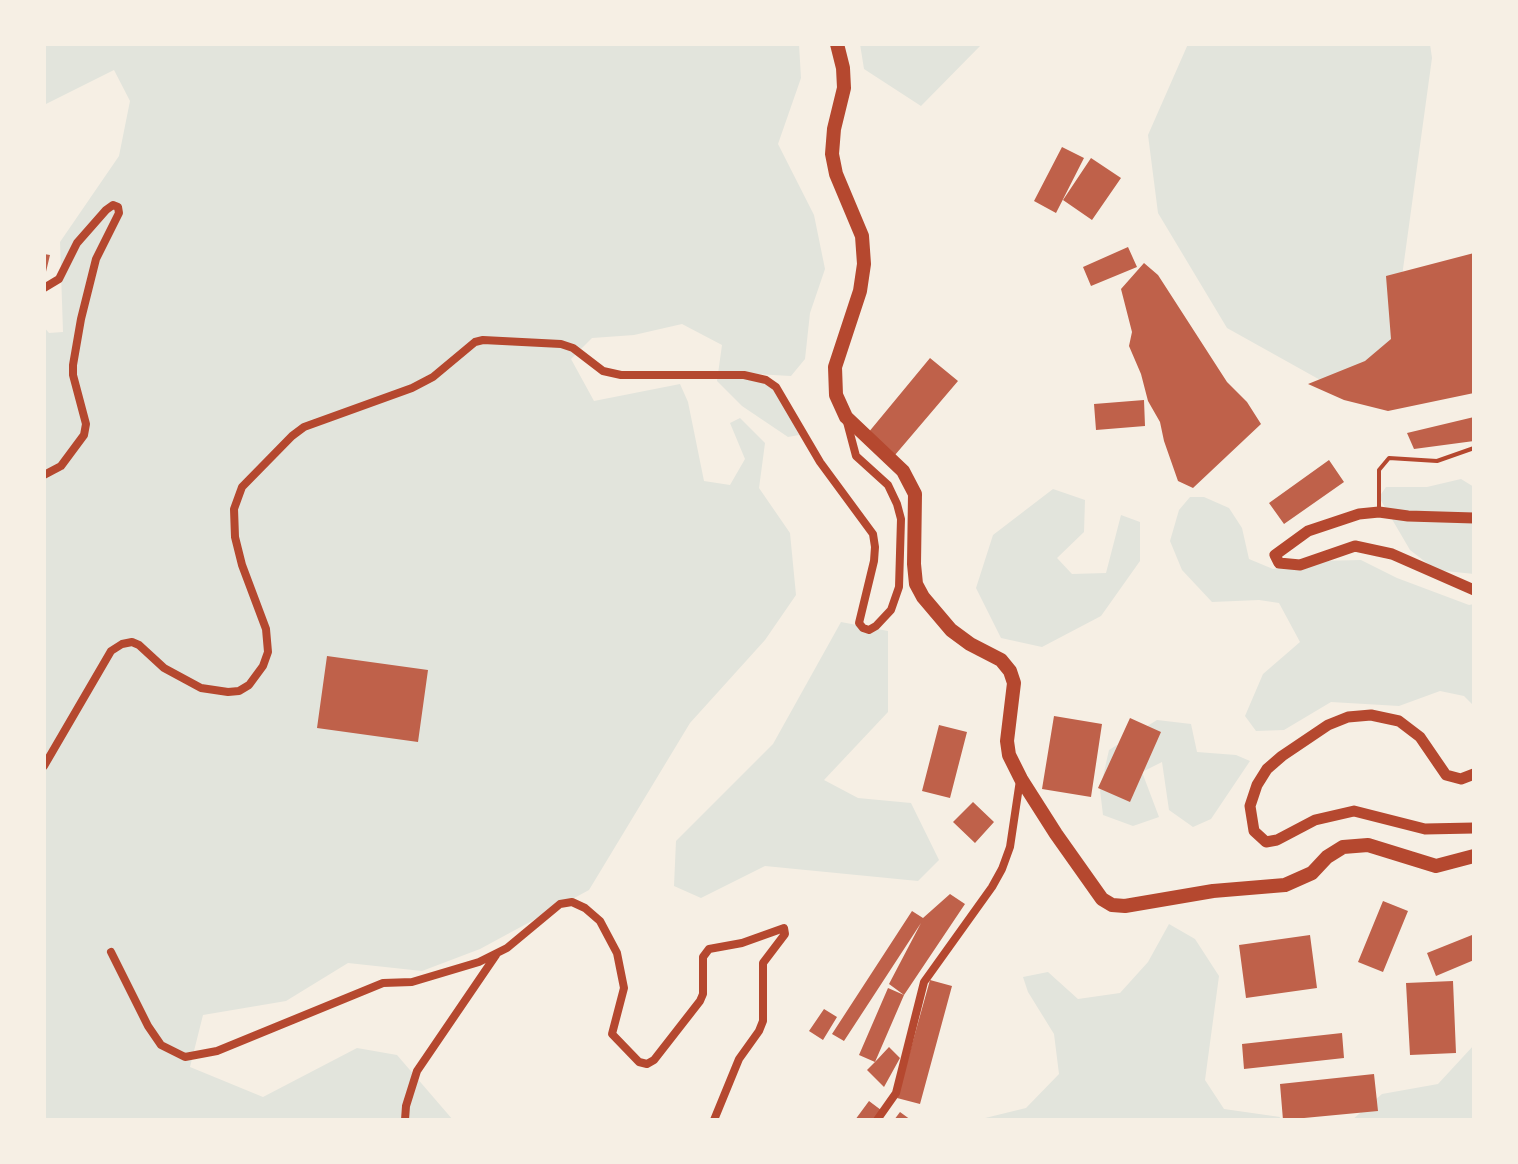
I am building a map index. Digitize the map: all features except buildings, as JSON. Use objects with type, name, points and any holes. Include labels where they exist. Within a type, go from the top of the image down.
[{"type":"highway","points":[[837,44],[844,88],[834,129],[832,154],[836,174],[862,236],[864,264],[860,291],[835,367],[836,395],[846,417],[903,471],[915,494],[914,564],[916,584],[923,597],[951,630],[1001,660],[1010,671],[1014,683],[1007,741],[1009,755],[1021,779],[1102,899],[1112,905],[1125,906],[1213,891],[1285,885],[1312,873],[1327,857],[1343,847],[1368,845],[1436,866],[1474,856]]},
{"type":"street","points":[[44,288],[59,279],[77,243],[106,210],[113,205],[118,207],[119,213],[96,259],[73,365],[86,424],[84,435],[61,466],[44,475]]},
{"type":"street","points":[[44,766],[111,651],[122,644],[132,642],[139,645],[164,668],[201,688],[228,692],[239,691],[249,685],[263,666],[268,652],[266,629],[235,537],[234,509],[242,487],[304,427],[412,388],[433,377],[475,342],[561,344],[573,348],[603,371],[621,375],[744,375],[766,380],[776,387],[820,462],[873,534],[874,561],[859,623],[869,630],[891,610],[899,587],[901,519],[888,485],[856,456],[846,417]]},
{"type":"street","points":[[1474,518],[1379,512],[1359,514],[1308,531],[1275,555],[1276,561],[1282,565],[1300,565],[1355,546],[1392,554],[1474,590]]},
{"type":"street","points":[[1474,774],[1461,779],[1446,775],[1420,737],[1399,721],[1371,715],[1348,717],[1328,725],[1267,769],[1257,785],[1250,806],[1254,831],[1266,842],[1277,840],[1315,820],[1354,811],[1425,829],[1474,828]]},
{"type":"street","points":[[877,1120],[896,1093],[924,982],[1002,869],[1010,847],[1021,779]]},
{"type":"street","points":[[111,952],[148,1026],[161,1045],[185,1057],[217,1051],[383,983],[412,982],[497,954],[560,904],[572,902],[600,921],[623,976],[624,995],[612,1034],[639,1062],[647,1064],[654,1060],[700,1001],[703,994],[703,957],[709,949],[742,943],[784,928],[785,934],[763,963],[763,1021],[739,1059],[714,1120]]},
{"type":"street","points":[[405,1120],[417,1071],[497,954]]},
{"type":"lane","points":[[1379,512],[1379,470],[1389,458],[1437,461],[1474,448]]},
{"type":"shaded area","points":[[44,44],[799,44],[801,78],[778,144],[814,215],[825,269],[810,313],[805,359],[791,376],[755,374],[784,400],[799,435],[788,437],[742,406],[717,381],[722,345],[682,324],[634,335],[592,338],[571,359],[594,401],[680,384],[688,402],[704,481],[730,485],[745,459],[730,423],[740,418],[765,443],[759,488],[790,533],[796,595],[765,640],[690,723],[589,890],[480,949],[422,971],[348,963],[286,1001],[203,1015],[190,1067],[263,1097],[357,1048],[397,1055],[453,1120],[44,1120],[44,327],[49,333],[63,332],[60,242],[119,156],[130,101],[114,70],[44,105]]},
{"type":"shaded area","points":[[860,44],[982,44],[921,106],[864,69]]},
{"type":"shaded area","points":[[1188,44],[1430,44],[1432,58],[1392,349],[1322,381],[1227,328],[1158,213],[1148,135]]},
{"type":"shaded area","points":[[1461,479],[1474,487],[1474,574],[1436,570],[1410,550],[1379,497],[1386,487],[1427,487]]},
{"type":"shaded area","points":[[1053,489],[1085,500],[1084,532],[1057,558],[1072,574],[1106,573],[1121,515],[1140,522],[1140,561],[1101,616],[1042,647],[1001,638],[976,588],[993,535]]},
{"type":"shaded area","points":[[1190,497],[1204,497],[1229,508],[1242,528],[1249,559],[1273,569],[1318,561],[1361,560],[1397,578],[1469,605],[1474,604],[1474,706],[1464,696],[1440,691],[1399,706],[1331,702],[1284,730],[1256,731],[1245,716],[1263,674],[1300,642],[1279,603],[1259,600],[1212,602],[1182,570],[1170,541],[1179,510]]},
{"type":"shaded area","points":[[841,622],[888,631],[888,712],[824,780],[858,798],[911,803],[939,860],[918,881],[765,866],[701,898],[674,886],[676,841],[773,744]]},
{"type":"shaded area","points":[[1157,720],[1191,724],[1197,752],[1236,755],[1250,761],[1211,819],[1193,827],[1169,810],[1162,762],[1142,772],[1159,817],[1133,826],[1103,815],[1100,790],[1109,750]]},
{"type":"shaded area","points":[[1169,924],[1195,939],[1219,976],[1205,1080],[1224,1109],[1280,1117],[1279,1120],[977,1120],[1026,1108],[1059,1074],[1054,1034],[1028,992],[1023,977],[1048,972],[1078,999],[1120,993],[1148,962]]},
{"type":"shaded area","points":[[1474,1045],[1474,1120],[1352,1120],[1382,1094],[1438,1084]]}]
